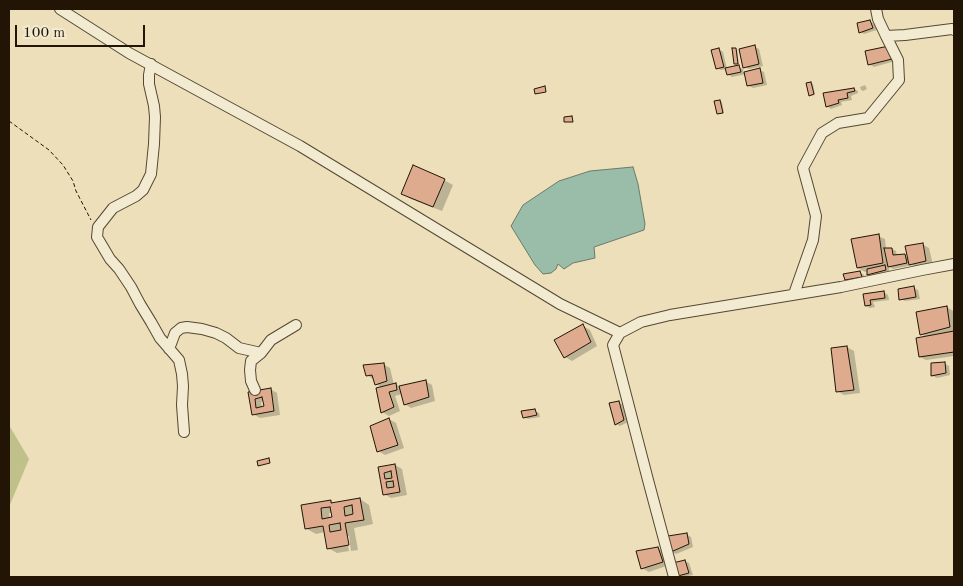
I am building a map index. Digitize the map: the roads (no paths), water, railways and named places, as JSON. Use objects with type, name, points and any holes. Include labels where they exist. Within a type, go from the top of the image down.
[{"type":"street","points":[[60,9],[129,53],[300,146],[560,304],[620,333]]},
{"type":"street","points":[[794,294],[813,240],[816,216],[802,168],[822,133],[838,123],[868,118],[898,80],[898,60],[878,19],[876,9]]},
{"type":"street","points":[[886,36],[954,30]]},
{"type":"street","points":[[151,64],[149,84],[155,117],[151,174],[143,190],[136,196],[113,208],[98,227],[97,237],[131,287],[160,338],[179,360],[183,386],[184,432]]},
{"type":"street","points":[[674,577],[613,345],[620,333],[641,322],[670,315],[841,287],[954,264]]},
{"type":"street","points":[[256,390],[251,381],[251,361],[271,340],[296,326]]},
{"type":"street","points":[[169,349],[175,332],[180,328],[188,327],[216,333],[226,338],[238,348],[261,352]]}]
